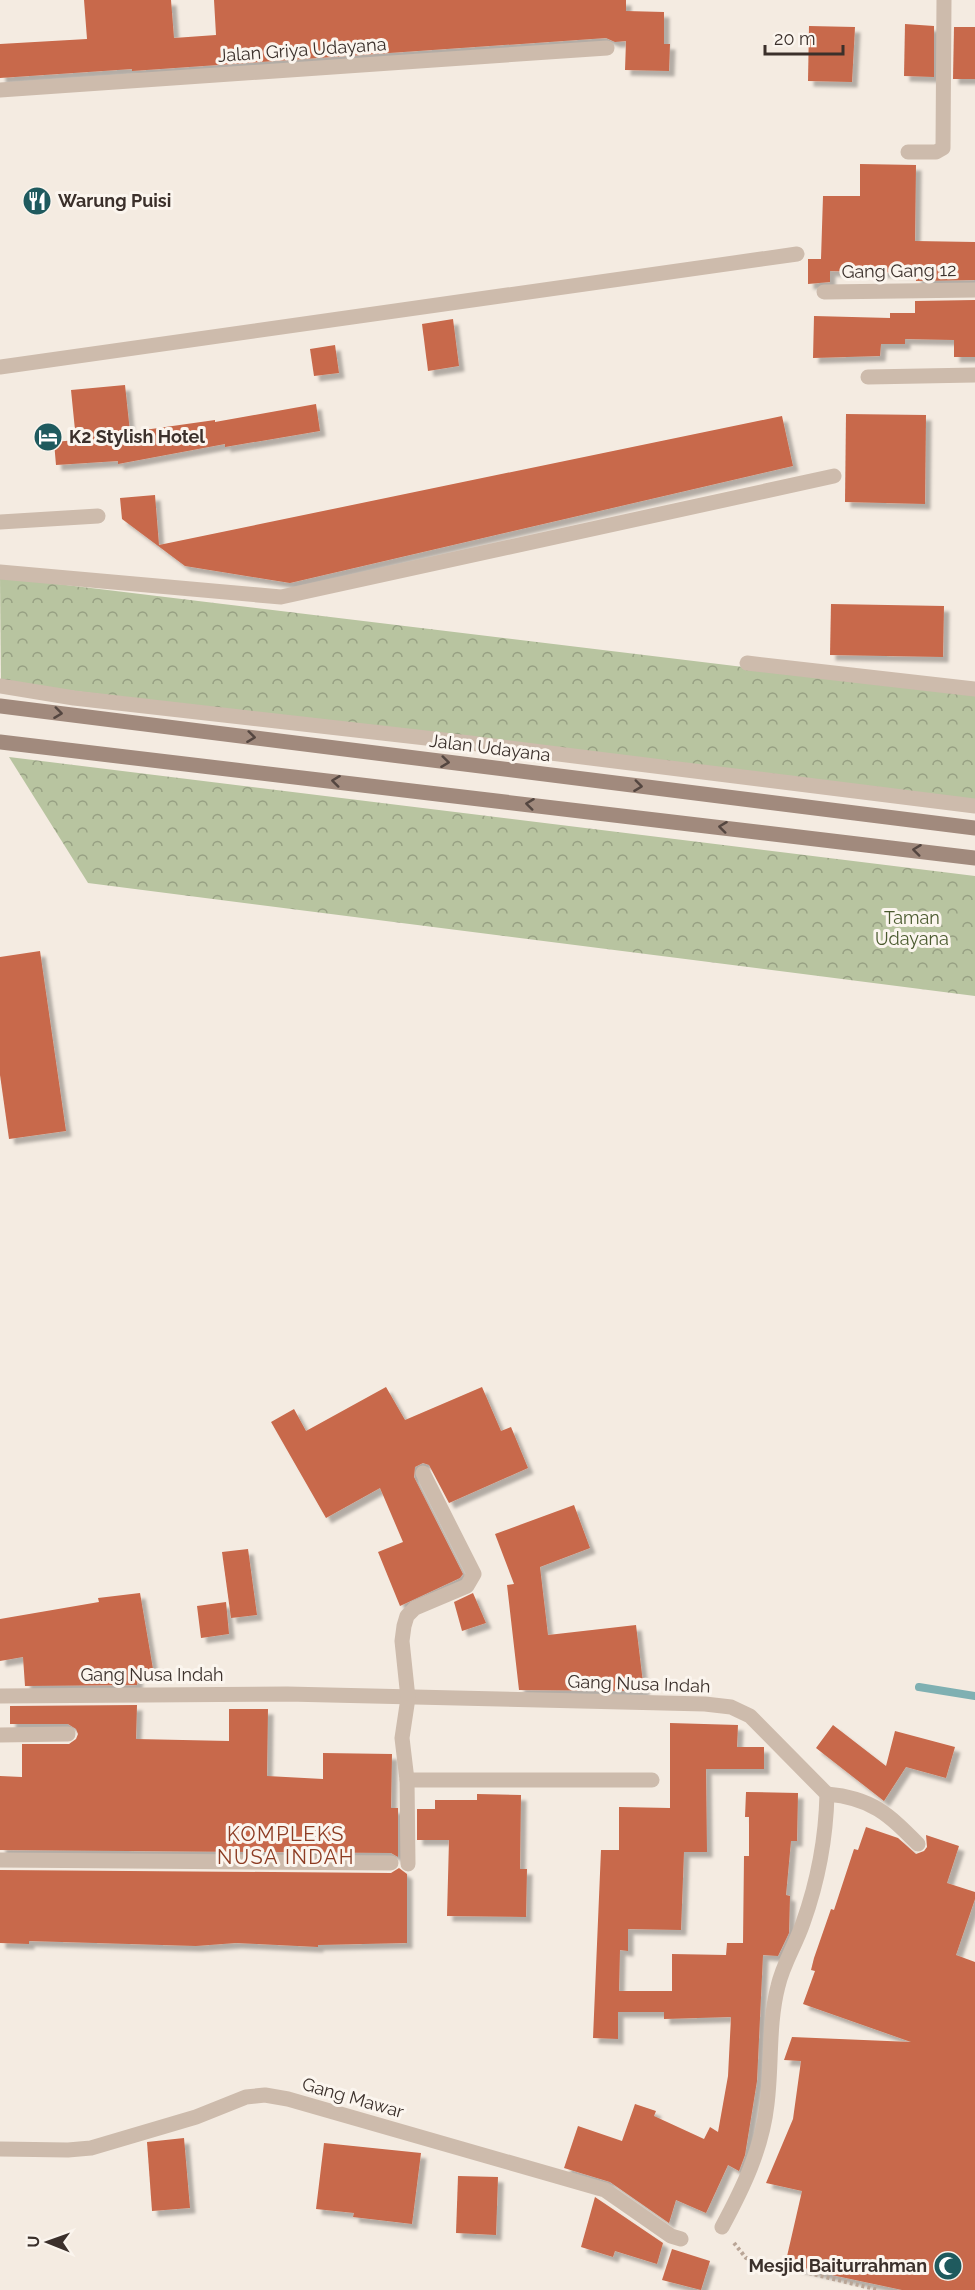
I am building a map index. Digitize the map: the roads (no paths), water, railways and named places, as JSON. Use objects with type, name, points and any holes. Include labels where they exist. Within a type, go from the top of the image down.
[{"type":"main road","name":"Jalan Udayana","points":[[0,706],[975,828]]},
{"type":"main road","points":[[0,742],[975,858]]},
{"type":"street","points":[[908,152],[936,152],[943,148],[944,0]]},
{"type":"street","name":"Jalan Griya Udayana","points":[[0,90],[607,48]]},
{"type":"street","points":[[0,368],[797,254]]},
{"type":"street","name":"Gang Gang 12","points":[[824,292],[975,290]]},
{"type":"street","points":[[868,377],[975,375]]},
{"type":"street","points":[[0,572],[281,597],[834,476]]},
{"type":"street","points":[[0,522],[98,516]]},
{"type":"street","points":[[747,663],[975,689]]},
{"type":"street","points":[[0,686],[74,698],[470,743],[975,806]]},
{"type":"street","points":[[408,1864],[407,1780],[402,1738],[408,1698],[402,1641],[407,1616],[415,1608],[467,1586],[474,1574],[423,1473]]},
{"type":"street","name":"Gang Nusa Indah","points":[[0,1696],[287,1694],[705,1704],[731,1707],[750,1716],[827,1794]]},
{"type":"street","points":[[0,1735],[68,1734]]},
{"type":"street","points":[[407,1780],[652,1780]]},
{"type":"street","points":[[723,2227],[745,2184],[760,2145],[767,2104],[773,2014],[778,1986],[811,1897],[824,1846],[827,1794],[866,1801],[886,1813],[918,1844]]},
{"type":"street","points":[[0,1860],[391,1863]]},
{"type":"street","name":"Gang Mawar","points":[[0,2149],[91,2148],[196,2117],[246,2097],[265,2096],[288,2099],[605,2190],[671,2236],[681,2239]]},
{"type":"waterway","points":[[919,1687],[975,1696]]},
{"type":"place","name":"Warung Puisi","points":[[37,201]]},
{"type":"place","name":"K2 Stylish Hotel","points":[[48,437]]},
{"type":"place","name":"Mesjid Baiturrahman","points":[[948,2266]]},
{"type":"district","name":"KOMPLEKS NUSA INDAH","points":[[286,1846]]},
{"type":"park label","name":"Taman Udayana","points":[[912,928]]}]
